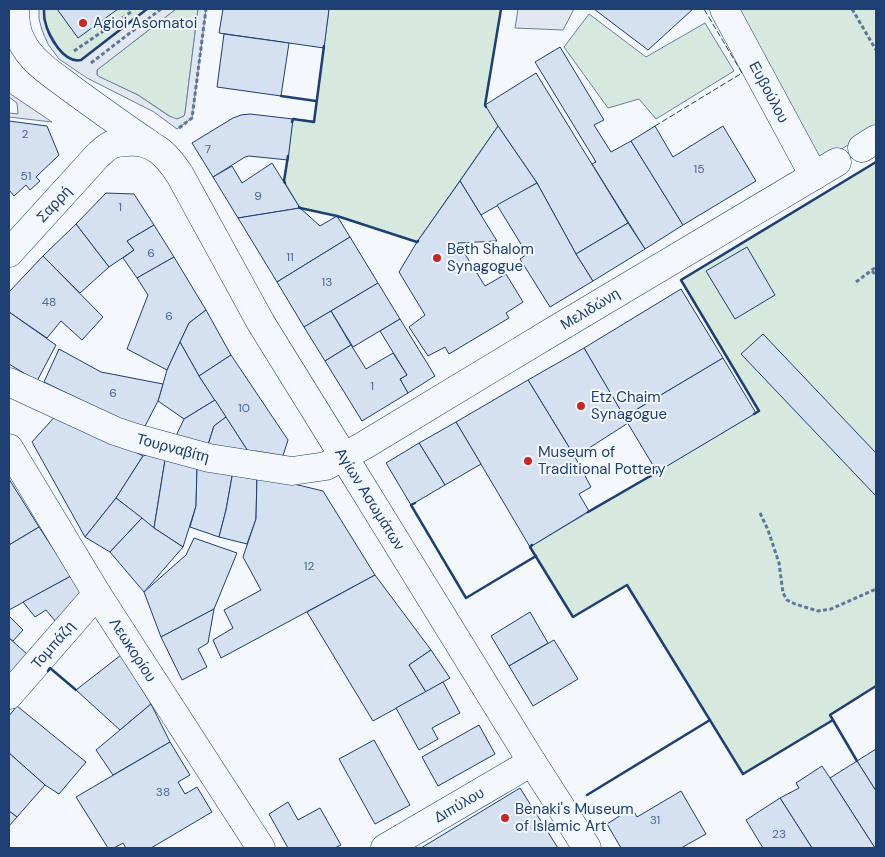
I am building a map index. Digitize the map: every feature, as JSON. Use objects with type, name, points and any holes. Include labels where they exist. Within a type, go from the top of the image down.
[{"type":"street","points":[[15,9],[18,32],[13,41],[12,50],[30,70],[86,113],[94,123],[97,131],[98,155]]},
{"type":"street","name":"Ευβούλου","points":[[724,9],[814,176]]},
{"type":"street","name":"Αγίων Ασωμάτων","points":[[13,41],[49,72],[152,146],[169,160],[180,175],[261,324],[587,848]]},
{"type":"street","name":"Σαρρή","points":[[9,253],[98,155],[110,145],[131,141],[152,146]]},
{"type":"street","name":"Μελιδώνη","points":[[344,457],[837,162]]},
{"type":"street","name":"Τουρναβίτη","points":[[9,382],[115,431],[208,458],[292,471],[326,466],[344,457]]},
{"type":"street","name":"Λεωκορίου","points":[[9,448],[97,594],[261,848]]},
{"type":"street","name":"Τομπάζη","points":[[9,695],[97,594]]},
{"type":"street","name":"Διπύλου","points":[[385,848],[532,762]]},
{"type":"path","points":[[67,57],[131,12],[129,9]]},
{"type":"path","points":[[86,67],[161,9]]},
{"type":"path","points":[[177,129],[192,118],[206,9]]},
{"type":"path","points":[[852,9],[876,50]]},
{"type":"path","points":[[856,282],[876,267]]},
{"type":"path","points":[[872,271],[876,275]]},
{"type":"path","points":[[760,513],[779,563],[782,588],[787,600],[818,611],[830,609],[876,588]]},
{"type":"shaded area","points":[[39,9],[44,9],[44,20],[59,49],[76,61],[82,59],[147,9],[176,9],[97,70],[97,75],[138,95],[169,116],[177,119],[184,116],[185,113],[198,9],[206,9],[192,118],[177,129],[154,112],[87,78],[59,59],[48,44],[42,30]]},
{"type":"shaded area","points":[[44,9],[147,9],[81,60],[75,60],[63,53],[53,41],[44,18]]},
{"type":"shaded area","points":[[176,9],[198,9],[185,113],[184,116],[174,119],[138,95],[99,77],[97,70]]},
{"type":"shaded area","points":[[329,9],[501,9],[485,104],[498,126],[417,242],[337,216],[300,208],[284,181],[293,119],[314,121]]},
{"type":"shaded area","points":[[518,9],[574,9],[563,30],[515,28]]},
{"type":"shaded area","points":[[737,9],[876,9],[876,128],[820,162]]},
{"type":"shaded area","points":[[589,14],[646,57],[705,23],[734,71],[656,119],[639,99],[608,108],[564,47]]},
{"type":"shaded area","points":[[9,93],[52,122],[9,117],[9,113],[18,114],[17,103],[9,97]]},
{"type":"shaded area","points":[[876,162],[876,686],[830,714],[833,720],[743,774],[627,585],[573,617],[530,547],[759,411],[681,280]]},
{"type":"building","name":"Agioi Asomatoi","points":[[57,9],[118,9],[78,38]]},
{"type":"building","points":[[223,9],[329,9],[324,48],[219,33]]},
{"type":"building","points":[[594,9],[693,9],[648,50]]},
{"type":"building","points":[[224,34],[289,43],[281,96],[217,87]]},
{"type":"building","points":[[560,47],[604,120],[594,125],[611,152],[631,141],[683,225],[645,249],[592,164],[596,162],[535,62]]},
{"type":"building","points":[[536,73],[628,223],[576,254],[537,183],[485,105]]},
{"type":"building","points":[[250,114],[293,119],[288,160],[249,156],[213,177],[192,143],[233,118]]},
{"type":"building","points":[[9,121],[47,126],[59,155],[36,177],[40,181],[30,190],[26,185],[14,196],[9,190]]},
{"type":"building","points":[[498,126],[537,183],[481,215],[460,181]]},
{"type":"building","points":[[655,126],[673,157],[723,126],[756,181],[683,225],[631,141]]},
{"type":"building","points":[[272,163],[300,208],[238,218],[213,177],[232,166],[242,183]]},
{"type":"building","name":"Beth Shalom Synagogue","points":[[460,181],[497,241],[458,243],[485,286],[506,274],[523,302],[506,313],[509,318],[449,354],[445,347],[428,356],[409,327],[425,315],[399,272],[417,242]]},
{"type":"building","points":[[537,183],[593,281],[550,307],[520,259],[527,254],[497,205]]},
{"type":"building","points":[[106,193],[134,194],[154,225],[127,241],[134,250],[109,267],[76,224]]},
{"type":"building","points":[[300,208],[320,226],[337,216],[350,237],[277,282],[238,218]]},
{"type":"building","points":[[628,223],[645,249],[593,281],[576,254]]},
{"type":"building","points":[[76,224],[109,267],[80,293],[43,256]]},
{"type":"building","points":[[154,225],[174,257],[137,278],[123,258],[134,250],[127,241]]},
{"type":"building","points":[[350,237],[378,283],[304,327],[277,282]]},
{"type":"building","points":[[747,247],[775,295],[735,319],[706,271]]},
{"type":"building","points":[[43,256],[103,317],[82,340],[61,321],[47,338],[9,312],[9,292]]},
{"type":"building","points":[[174,257],[206,310],[189,323],[167,370],[127,349],[148,295],[137,278]]},
{"type":"building","points":[[378,283],[400,319],[353,347],[331,311]]},
{"type":"building","points":[[681,289],[723,358],[624,417],[584,348]]},
{"type":"building","points":[[206,310],[231,355],[199,376],[180,342],[189,323]]},
{"type":"building","points":[[331,311],[351,345],[325,361],[304,327]]},
{"type":"building","points":[[9,312],[56,345],[37,381],[9,364]]},
{"type":"building","points":[[400,319],[435,376],[408,393],[400,379],[407,375],[380,331]]},
{"type":"building","points":[[763,334],[876,453],[876,496],[741,354]]},
{"type":"building","points":[[180,342],[215,400],[184,419],[158,401],[167,370]]},
{"type":"building","points":[[351,345],[366,369],[393,353],[407,375],[400,379],[408,393],[362,421],[325,361]]},
{"type":"building","name":"Etz Chaim Synagogue","points":[[584,348],[628,423],[575,457],[528,380]]},
{"type":"building","points":[[59,349],[101,372],[163,384],[158,401],[143,430],[44,382]]},
{"type":"building","points":[[231,355],[288,440],[281,462],[251,456],[199,376]]},
{"type":"building","points":[[723,358],[756,413],[657,472],[624,417]]},
{"type":"building","name":"Museum of Traditional Pottery","points":[[528,380],[591,487],[579,494],[589,511],[530,547],[456,422]]},
{"type":"building","points":[[215,400],[226,417],[214,426],[207,448],[174,440],[184,419]]},
{"type":"building","points":[[59,412],[143,456],[116,498],[85,537],[32,442]]},
{"type":"building","points":[[226,417],[251,456],[207,448],[214,426]]},
{"type":"building","points":[[456,422],[481,464],[445,485],[419,443]]},
{"type":"building","points":[[419,443],[445,485],[411,505],[386,463]]},
{"type":"building","points":[[152,453],[165,460],[154,528],[116,498],[143,456]]},
{"type":"building","points":[[165,460],[197,468],[196,506],[183,547],[154,528]]},
{"type":"building","points":[[197,468],[233,471],[219,537],[190,527],[196,506]]},
{"type":"building","points":[[233,471],[257,475],[256,519],[247,544],[219,537]]},
{"type":"building","points":[[257,475],[323,491],[375,575],[221,658],[213,640],[233,628],[224,610],[261,590],[243,557],[256,519]]},
{"type":"building","points":[[9,479],[39,527],[9,545]]},
{"type":"building","points":[[116,498],[142,518],[110,552],[85,537]]},
{"type":"building","points":[[142,518],[183,547],[144,592],[110,552]]},
{"type":"building","points":[[39,527],[71,576],[9,610],[9,545]]},
{"type":"building","points":[[194,538],[237,553],[214,609],[161,637],[144,592],[186,555]]},
{"type":"building","points":[[375,575],[431,650],[409,665],[426,692],[373,721],[307,612]]},
{"type":"building","points":[[71,576],[85,594],[56,622],[46,610],[35,617],[23,602]]},
{"type":"building","points":[[214,609],[208,643],[198,649],[207,667],[182,680],[161,637]]},
{"type":"building","points":[[530,612],[548,643],[509,666],[491,636]]},
{"type":"building","points":[[9,616],[23,630],[13,641],[9,638]]},
{"type":"building","points":[[9,638],[27,654],[9,675]]},
{"type":"building","points":[[554,640],[578,679],[533,706],[509,666]]},
{"type":"building","points":[[431,650],[450,678],[426,692],[409,665]]},
{"type":"building","points":[[121,655],[151,704],[120,730],[76,690]]},
{"type":"building","points":[[443,682],[460,713],[432,728],[438,739],[419,750],[396,708]]},
{"type":"building","points":[[151,704],[170,742],[113,775],[96,750]]},
{"type":"building","points":[[17,706],[86,762],[59,794],[45,785],[9,753],[9,716]]},
{"type":"building","points":[[479,725],[495,754],[438,786],[422,757]]},
{"type":"building","points":[[374,740],[410,805],[375,824],[339,759]]},
{"type":"building","points":[[170,742],[190,775],[178,782],[185,794],[197,787],[212,812],[151,848],[126,848],[123,843],[114,848],[108,848],[76,797]]},
{"type":"building","points":[[876,749],[876,791],[857,761]]},
{"type":"building","points":[[9,753],[45,785],[17,817],[9,811]]},
{"type":"building","points":[[857,761],[876,791],[876,848],[830,778]]},
{"type":"building","points":[[822,766],[875,848],[812,848],[780,798],[799,788],[796,783]]},
{"type":"building","name":"Benaki's Museum of Islamic Art","points":[[520,788],[558,848],[421,848]]},
{"type":"building","points":[[681,791],[706,834],[681,848],[621,848],[607,824],[632,808],[637,817]]},
{"type":"building","points":[[780,798],[812,848],[763,848],[746,820]]},
{"type":"building","points":[[288,802],[298,820],[320,808],[341,845],[335,848],[288,848],[269,814]]},
{"type":"building","points":[[9,811],[17,817],[9,826]]},
{"type":"fence","points":[[655,126],[742,73],[704,9]]},
{"type":"wall","points":[[44,9],[44,18],[53,41],[63,53],[75,60],[81,60],[147,9]]},
{"type":"wall","points":[[486,107],[501,9]]},
{"type":"wall","points":[[292,122],[293,119],[314,122],[324,46]]},
{"type":"wall","points":[[281,96],[316,101]]},
{"type":"wall","points":[[285,183],[288,156]]},
{"type":"wall","points":[[754,414],[759,411],[681,280],[876,162]]},
{"type":"wall","points":[[299,207],[337,216],[418,241]]},
{"type":"wall","points":[[588,512],[659,471]]},
{"type":"wall","points":[[415,503],[411,505],[466,598],[536,556]]},
{"type":"wall","points":[[532,545],[530,547],[573,617],[627,585],[743,774],[833,720],[830,715],[876,686]]},
{"type":"wall","points":[[48,671],[50,668],[76,690]]},
{"type":"wall","points":[[587,795],[710,720]]},
{"type":"wall","points":[[833,720],[857,761]]},
{"type":"place","name":"Agioi Asomatoi","points":[[83,23]]},
{"type":"place","name":"Beth Shalom Synagogue","points":[[437,258]]},
{"type":"place","name":"Etz Chaim Synagogue","points":[[581,406]]},
{"type":"place","name":"Museum of Traditional Pottery","points":[[528,461]]},
{"type":"place","name":"Benaki's Museum of Islamic Art","points":[[505,818]]}]
